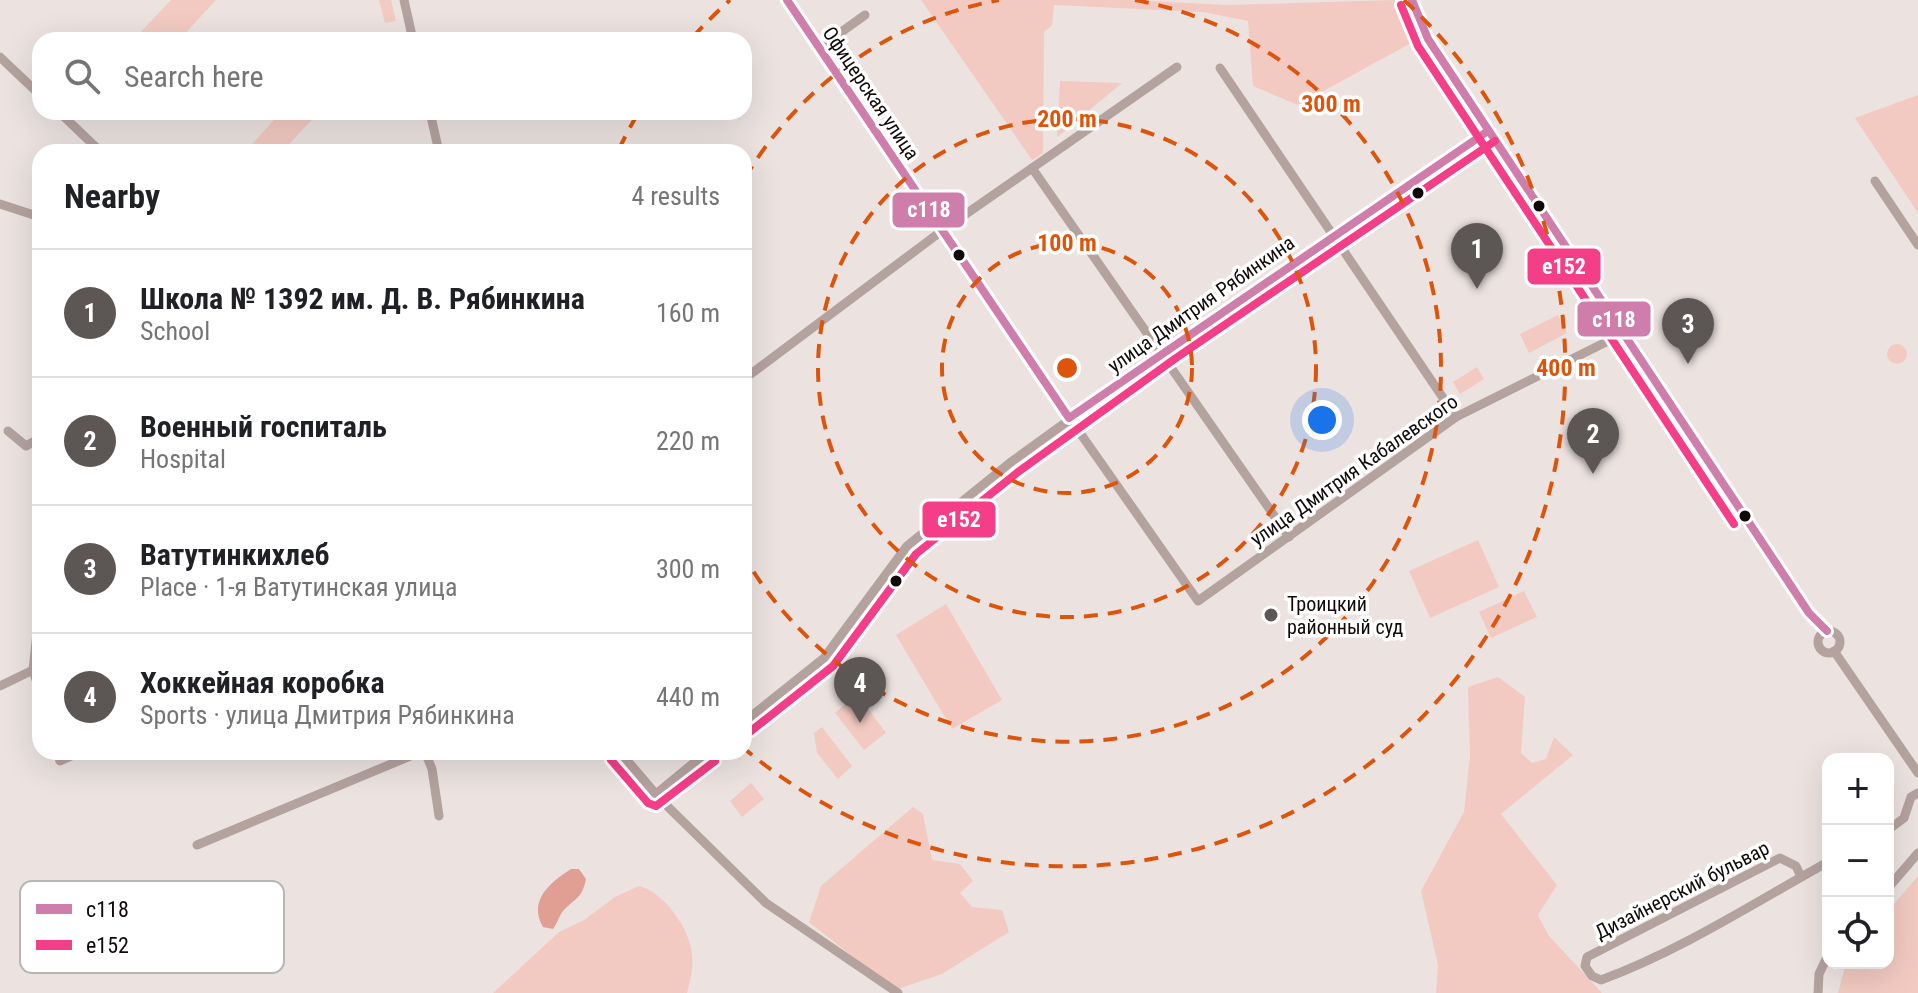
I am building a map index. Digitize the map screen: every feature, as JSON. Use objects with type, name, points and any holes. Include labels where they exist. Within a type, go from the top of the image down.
[{"type":"street","points":[[404,0],[411,32]]},
{"type":"street","name":"Офицерская улица","points":[[787,0],[1069,418],[1198,601]]},
{"type":"street","points":[[1412,0],[1428,39],[1823,635],[1820,649],[1834,651],[1918,773]]},
{"type":"street","points":[[819,48],[865,15]]},
{"type":"street","points":[[0,57],[32,87]]},
{"type":"street","points":[[752,373],[943,230],[1177,67]]},
{"type":"street","points":[[1220,68],[1456,417]]},
{"type":"street","points":[[67,120],[93,144]]},
{"type":"street","points":[[432,120],[437,144]]},
{"type":"street","name":"улица Дмитрия Рябинкина","points":[[752,716],[824,658],[907,546],[1069,418],[1488,131]]},
{"type":"street","points":[[1032,168],[1289,537]]},
{"type":"street","points":[[1875,181],[1918,245]]},
{"type":"street","points":[[0,204],[32,214]]},
{"type":"street","name":"улица Дмитрия Кабалевского","points":[[1198,601],[1456,417],[1622,334]]},
{"type":"street","points":[[8,431],[26,446],[32,443]]},
{"type":"street","points":[[1823,635],[1839,638],[1834,651]]},
{"type":"street","points":[[0,686],[32,671]]},
{"type":"street","points":[[197,845],[404,760]]},
{"type":"street","points":[[427,760],[432,769],[439,816]]},
{"type":"street","points":[[627,760],[656,794],[766,903],[898,993]]},
{"type":"street","points":[[656,794],[697,760]]},
{"type":"street","points":[[1894,826],[1904,818],[1911,797],[1918,793]]},
{"type":"street","points":[[1894,881],[1918,853]]},
{"type":"street","name":"Дизайнерский бульвар","points":[[1801,877],[1796,866],[1780,858],[1587,957],[1585,966],[1592,976],[1601,980],[1633,968],[1801,877],[1822,865]]},
{"type":"street","points":[[1818,993],[1822,968]]},
{"type":"shaded area","points":[[171,0],[216,0],[186,32],[141,32]]},
{"type":"shaded area","points":[[379,0],[391,0],[396,21],[385,23]]},
{"type":"shaded area","points":[[921,0],[1131,0],[1226,5],[1394,0],[1404,10],[1413,42],[1298,105],[1253,86],[1248,21],[1203,12],[1054,5],[1052,25],[1044,32],[1043,153],[1032,160]]},
{"type":"shaded area","points":[[1060,81],[1122,83],[1057,137]]},
{"type":"shaded area","points":[[1918,95],[1918,213],[1855,118]]},
{"type":"shaded area","points":[[274,120],[312,120],[289,144],[252,144]]},
{"type":"shaded area","points":[[1558,315],[1567,333],[1529,353],[1520,334]]},
{"type":"shaded area","points":[[1897,344],[1904,347],[1907,354],[1904,361],[1897,364],[1890,361],[1887,354],[1890,347]]},
{"type":"shaded area","points":[[1477,367],[1484,379],[1460,394],[1453,382]]},
{"type":"shaded area","points":[[1478,540],[1499,587],[1430,618],[1409,571]]},
{"type":"shaded area","points":[[1524,591],[1537,617],[1491,638],[1479,612]]},
{"type":"shaded area","points":[[946,604],[1002,700],[952,729],[896,635]]},
{"type":"shaded area","points":[[1498,677],[1525,697],[1521,753],[1532,763],[1546,759],[1554,737],[1573,755],[1501,814],[1557,885],[1538,915],[1549,936],[1602,993],[1436,993],[1438,965],[1421,891],[1464,812],[1470,756],[1468,687]]},
{"type":"shaded area","points":[[857,694],[886,733],[864,750],[835,713]]},
{"type":"shaded area","points":[[822,727],[852,766],[838,779],[817,753],[814,733]]},
{"type":"shaded area","points":[[751,783],[764,799],[742,817],[730,801]]},
{"type":"shaded area","points":[[913,807],[923,814],[932,860],[960,864],[973,881],[960,893],[972,907],[1002,910],[1009,932],[942,974],[895,990],[809,922],[821,886]]},
{"type":"shaded area","points":[[571,869],[579,869],[586,879],[582,891],[563,911],[553,929],[543,927],[539,918],[539,901],[555,880]]},
{"type":"shaded area","points":[[1918,876],[1918,993],[1838,993],[1844,969],[1894,969],[1894,904]]},
{"type":"shaded area","points":[[639,886],[666,904],[686,934],[692,959],[687,993],[493,993],[559,932],[584,920],[615,897]]},
{"type":"transit line","name":"с118","points":[[787,0],[1069,418],[1488,131]]},
{"type":"transit line","name":"с118","points":[[1412,0],[1428,39],[1809,613],[1827,631]]},
{"type":"transit line","name":"е152","points":[[1401,5],[1418,46],[1734,524]]},
{"type":"transit line","name":"е152","points":[[752,730],[833,666],[916,554],[1018,472],[1176,358],[1495,141]]},
{"type":"transit line","name":"е152","points":[[611,760],[648,803],[656,806],[715,761]]},
{"type":"place","name":"Школа № 1392 им. Д. В. Рябинкина","points":[[1477,289]]},
{"type":"place","name":"Ватутинкихлеб","points":[[1688,364]]},
{"type":"place","name":"Военный госпиталь","points":[[1593,474]]},
{"type":"place","name":"Троицкий районный суд","points":[[1271,615]]},
{"type":"place","name":"Хоккейная коробка","points":[[860,723]]}]
